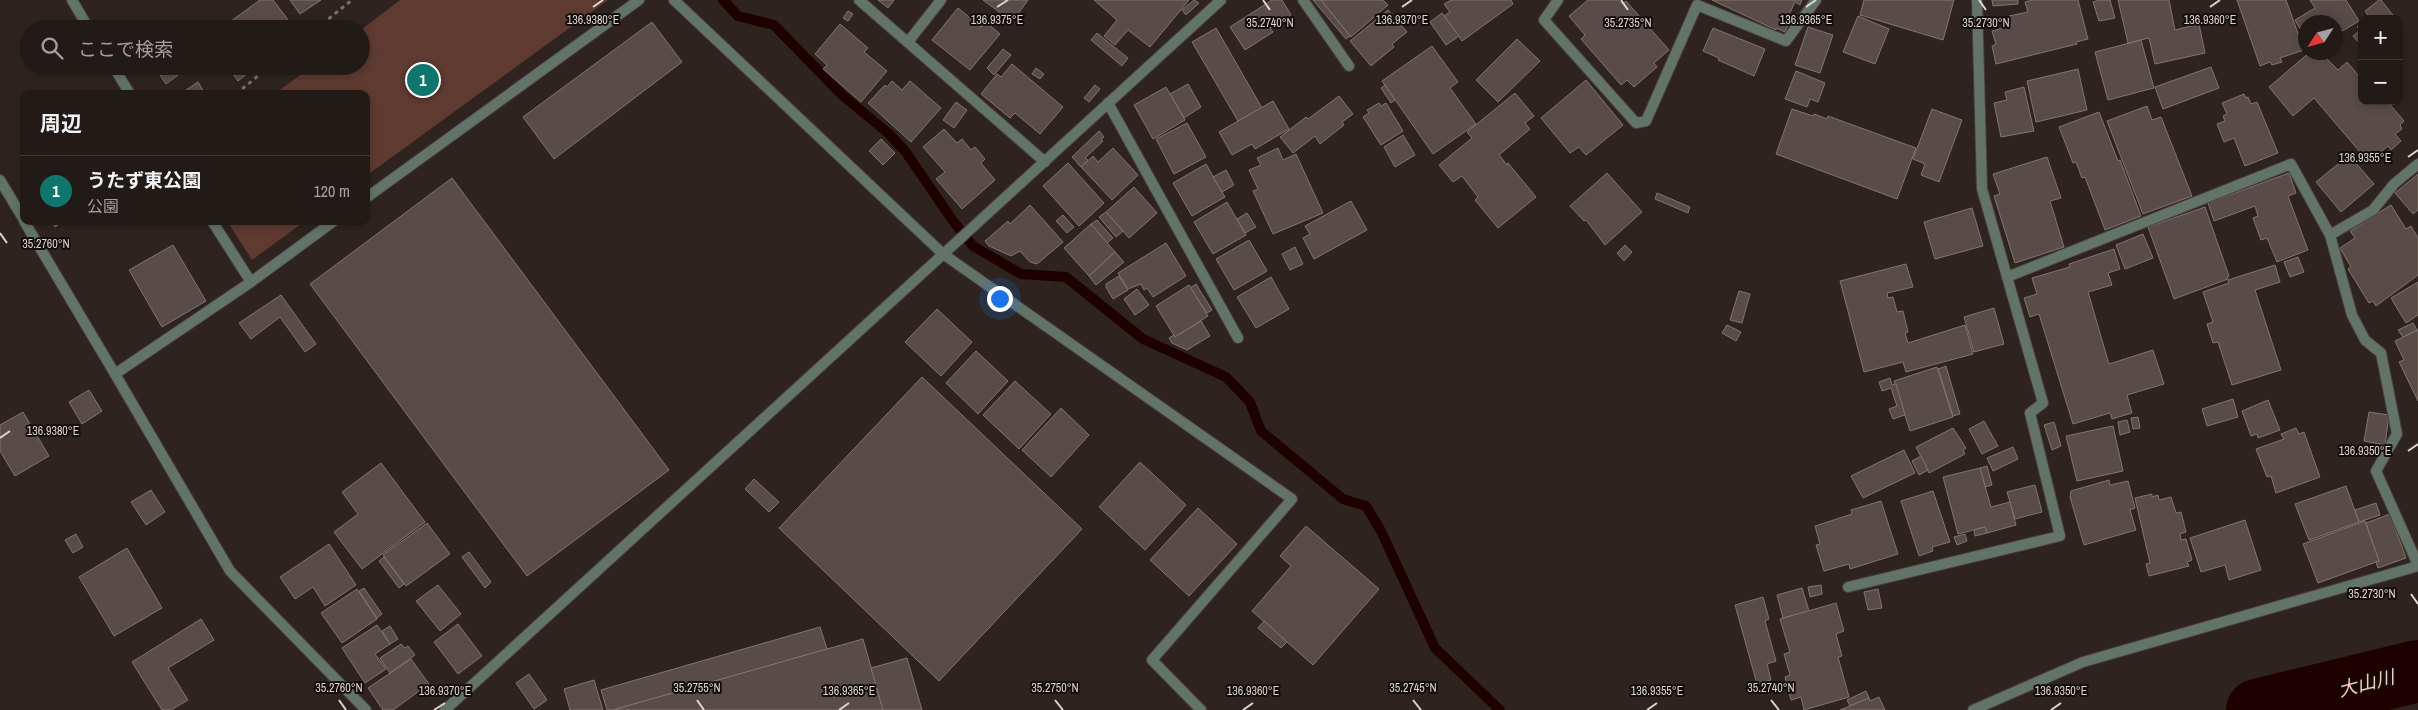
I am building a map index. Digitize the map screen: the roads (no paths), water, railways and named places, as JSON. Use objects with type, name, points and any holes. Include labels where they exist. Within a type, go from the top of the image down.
[{"type":"street","points":[[72,0],[84,20]]},
{"type":"street","points":[[370,195],[639,0]]},
{"type":"street","points":[[674,0],[943,254],[1292,499],[1152,660],[1201,710]]},
{"type":"street","points":[[859,0],[1044,162]]},
{"type":"street","points":[[908,42],[941,0]]},
{"type":"street","points":[[445,710],[1222,0]]},
{"type":"street","points":[[1303,0],[1349,66]]},
{"type":"street","points":[[1558,0],[1544,20],[1636,123],[1646,121],[1697,5],[1786,41],[1816,0]]},
{"type":"street","points":[[1848,587],[2060,536],[2030,413],[2043,403],[1982,189],[1977,0]]},
{"type":"street","points":[[118,75],[128,90]]},
{"type":"street","points":[[1108,103],[1238,338]]},
{"type":"street","points":[[1974,710],[2083,662],[2418,566],[2376,471],[2397,434],[2381,353],[2364,340],[2352,315],[2330,235],[2291,164],[2007,277]]},
{"type":"street","points":[[2330,235],[2373,210],[2394,184],[2418,164]]},
{"type":"street","points":[[0,180],[20,214]]},
{"type":"street","points":[[26,225],[230,571],[366,710]]},
{"type":"street","points":[[215,225],[251,282]]},
{"type":"street","points":[[115,374],[251,282],[329,225]]},
{"type":"waterway","points":[[723,0],[738,16],[774,25],[842,95],[888,133],[905,151],[953,221],[973,246],[1021,274],[1066,277],[1143,339],[1226,377],[1250,402],[1261,431],[1343,499],[1366,506],[1381,531],[1435,648],[1500,710]]},
{"type":"waterway","name":"大山川","points":[[2257,710],[2418,671]]},
{"type":"place","name":"うたず東公園","points":[[423,80]]}]
